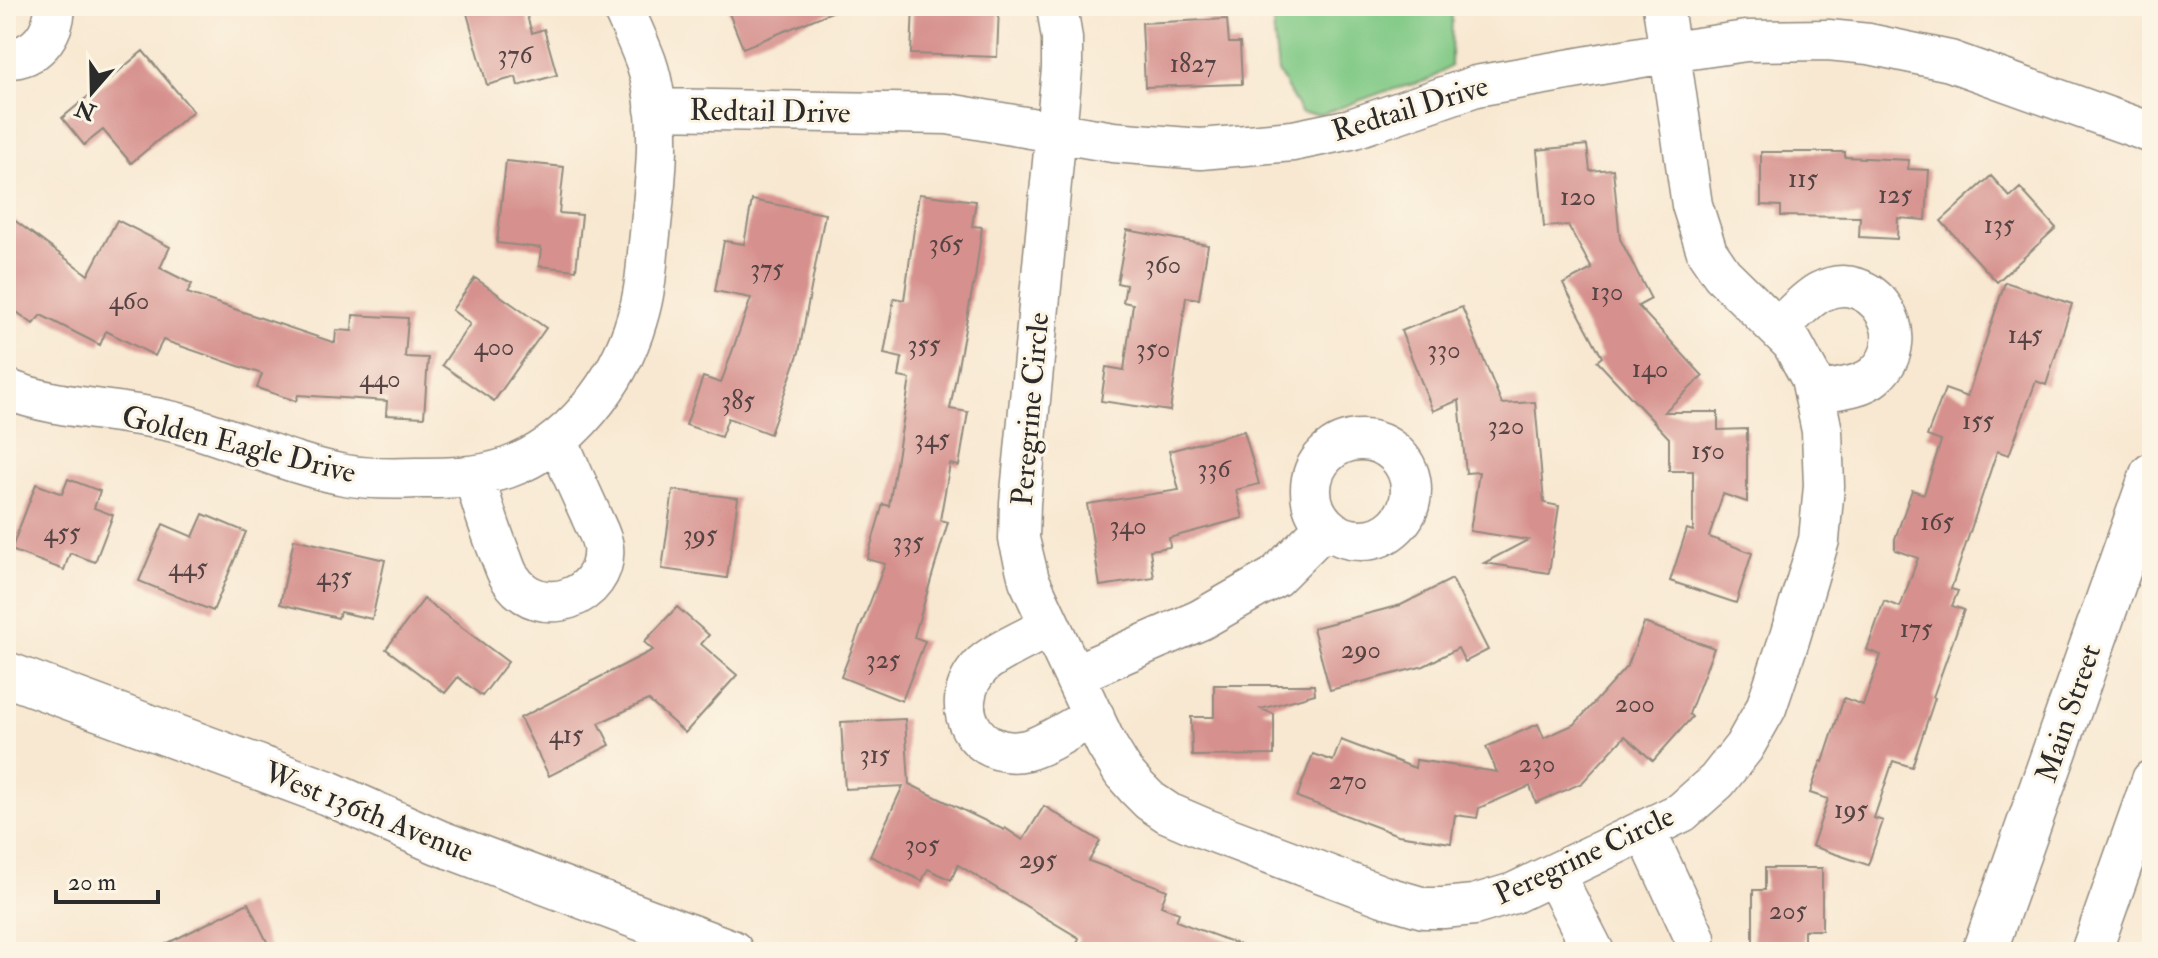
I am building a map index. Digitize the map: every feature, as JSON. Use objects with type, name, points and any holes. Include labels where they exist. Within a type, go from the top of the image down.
[{"type":"main road","name":"Main Street","points":[[1984,952],[2152,475]]},
{"type":"main road","name":"West 136th Avenue","points":[[6,674],[328,793],[438,842],[731,952]]},
{"type":"street","points":[[6,58],[31,52],[46,39],[54,22],[55,6]]},
{"type":"street","name":"Golden Eagle Drive","points":[[6,389],[45,401],[167,420],[345,475],[384,479],[461,478],[507,468],[540,453],[558,441],[605,387],[626,352],[644,294],[658,159],[655,109],[646,62],[622,6]]},
{"type":"street","name":"Peregrine Circle","points":[[1057,6],[1062,39],[1057,132],[1020,503],[1019,539],[1029,580],[1106,744],[1123,772],[1143,795],[1168,813],[1383,896],[1424,908],[1474,905],[1514,893],[1682,812],[1717,781],[1744,747],[1766,708],[1819,540],[1824,486],[1822,431],[1811,378],[1792,343],[1722,274],[1700,235],[1692,205],[1663,6]]},
{"type":"street","name":"Redtail Drive","points":[[655,109],[948,114],[1113,142],[1201,149],[1293,141],[1351,129],[1476,86],[1670,52],[1746,41],[1828,40],[1869,44],[1950,61],[2152,133]]},
{"type":"street","points":[[1778,328],[1819,292],[1837,287],[1856,288],[1872,296],[1885,310],[1893,328],[1891,349],[1873,378],[1860,384],[1815,393]]},
{"type":"street","points":[[474,476],[487,521],[510,579],[521,592],[540,601],[560,602],[579,595],[594,582],[599,572],[603,563],[603,544],[558,441]]},
{"type":"street","points":[[1074,675],[1200,620],[1275,577],[1325,527]]},
{"type":"street","points":[[1050,626],[983,663],[970,679],[964,697],[965,717],[982,741],[990,747],[1009,752],[1029,750],[1094,716]]},
{"type":"street","points":[[2091,952],[2152,780]]},
{"type":"street","points":[[1645,830],[1695,938],[1695,952]]},
{"type":"street","points":[[1554,874],[1594,952]]},
{"type":"green space","points":[[1271,6],[1452,6],[1451,66],[1429,80],[1383,92],[1320,115],[1301,113],[1278,72]]},
{"type":"building","points":[[465,6],[524,6],[532,33],[544,29],[557,75],[518,86],[516,77],[487,85]]},
{"type":"building","points":[[726,6],[844,6],[844,7],[743,48]]},
{"type":"building","points":[[913,6],[999,6],[997,57],[911,54]]},
{"type":"building","points":[[1227,19],[1229,43],[1240,43],[1242,84],[1145,87],[1142,23]]},
{"type":"building","points":[[143,51],[193,111],[131,163],[103,130],[84,145],[62,118]]},
{"type":"building","points":[[1587,145],[1590,171],[1613,169],[1620,239],[1651,299],[1638,306],[1703,376],[1664,412],[1718,412],[1718,430],[1747,429],[1747,502],[1723,494],[1709,537],[1752,553],[1736,603],[1670,581],[1687,529],[1693,531],[1693,471],[1669,471],[1669,438],[1597,361],[1602,357],[1563,284],[1592,269],[1568,225],[1544,227],[1537,150]]},
{"type":"building","points":[[1761,152],[1845,152],[1845,157],[1909,160],[1908,169],[1929,170],[1926,220],[1898,218],[1897,239],[1859,237],[1860,217],[1781,216],[1781,206],[1761,205]]},
{"type":"building","points":[[506,161],[564,167],[559,213],[582,215],[576,270],[539,266],[541,248],[497,243]]},
{"type":"building","points":[[1991,176],[2010,197],[2020,188],[2056,228],[1997,282],[1941,221]]},
{"type":"building","points":[[919,194],[976,201],[972,226],[982,227],[950,409],[968,412],[959,466],[950,464],[940,520],[948,522],[914,637],[925,641],[902,701],[841,677],[885,564],[867,559],[883,504],[889,506],[910,379],[899,377],[902,358],[884,354],[894,298],[904,300]]},
{"type":"building","points":[[752,200],[825,214],[799,352],[770,434],[728,418],[721,437],[686,425],[703,377],[721,383],[751,298],[715,291],[724,241],[744,244]]},
{"type":"building","points":[[6,214],[88,275],[117,220],[170,247],[160,268],[192,284],[187,293],[335,343],[336,330],[352,331],[353,315],[408,318],[405,357],[428,358],[424,417],[386,415],[387,401],[298,395],[296,401],[257,388],[262,374],[163,340],[155,356],[106,331],[100,345],[41,315],[33,324],[6,304]]},
{"type":"building","points":[[1127,230],[1208,245],[1199,299],[1186,297],[1170,411],[1101,401],[1106,367],[1124,370],[1133,304],[1123,302],[1126,285],[1117,283]]},
{"type":"building","points":[[475,278],[546,328],[494,401],[442,365],[470,324],[452,310]]},
{"type":"building","points":[[2005,282],[2072,304],[2046,385],[2036,381],[2009,455],[1997,451],[1951,589],[1958,591],[1952,606],[1964,610],[1912,767],[1893,761],[1874,818],[1883,821],[1868,865],[1812,846],[1828,799],[1810,793],[1844,698],[1863,705],[1881,655],[1867,650],[1884,601],[1900,607],[1918,558],[1895,550],[1895,539],[1912,490],[1924,494],[1941,441],[1927,436],[1945,389],[1967,397]]},
{"type":"building","points":[[1462,307],[1502,404],[1535,402],[1544,503],[1559,506],[1549,573],[1484,563],[1528,540],[1470,531],[1479,472],[1466,473],[1459,400],[1433,411],[1401,331]]},
{"type":"building","points":[[1244,431],[1259,484],[1236,490],[1243,518],[1169,538],[1170,547],[1150,550],[1154,578],[1100,586],[1087,504],[1179,490],[1169,451]]},
{"type":"building","points":[[68,479],[100,491],[94,508],[113,515],[95,562],[70,553],[64,570],[11,550],[36,484],[62,494]]},
{"type":"building","points":[[673,490],[738,498],[727,578],[662,569]]},
{"type":"building","points":[[203,514],[246,532],[213,611],[139,581],[163,524],[193,537]]},
{"type":"building","points":[[294,539],[385,560],[372,619],[340,612],[338,618],[280,604]]},
{"type":"building","points":[[1452,579],[1488,650],[1465,662],[1458,648],[1424,666],[1330,690],[1313,628],[1401,605]]},
{"type":"building","points":[[424,599],[508,662],[482,696],[458,677],[445,693],[386,649]]},
{"type":"building","points":[[677,607],[709,635],[701,644],[737,675],[685,733],[648,700],[599,723],[610,745],[549,776],[520,718],[653,650],[644,642]]},
{"type":"building","points":[[1644,623],[1714,648],[1689,714],[1692,717],[1653,761],[1625,736],[1582,783],[1536,803],[1530,786],[1479,808],[1477,818],[1455,815],[1451,843],[1398,835],[1297,797],[1313,754],[1333,761],[1341,740],[1415,768],[1416,760],[1497,772],[1486,747],[1538,724],[1544,738],[1575,724],[1628,665]]},
{"type":"building","points":[[1214,685],[1314,685],[1315,694],[1261,709],[1274,714],[1274,755],[1192,756],[1191,717],[1214,717]]},
{"type":"building","points":[[905,719],[909,784],[1005,828],[1023,840],[1044,806],[1100,841],[1089,861],[1167,890],[1161,906],[1179,913],[1176,921],[1251,949],[1250,952],[1074,952],[1079,938],[958,865],[951,880],[928,869],[922,881],[870,856],[903,786],[845,789],[841,722]]},
{"type":"building","points":[[1765,868],[1822,868],[1822,930],[1804,930],[1804,950],[1753,950],[1753,890],[1765,890]]},
{"type":"building","points":[[248,903],[272,952],[150,952]]}]
